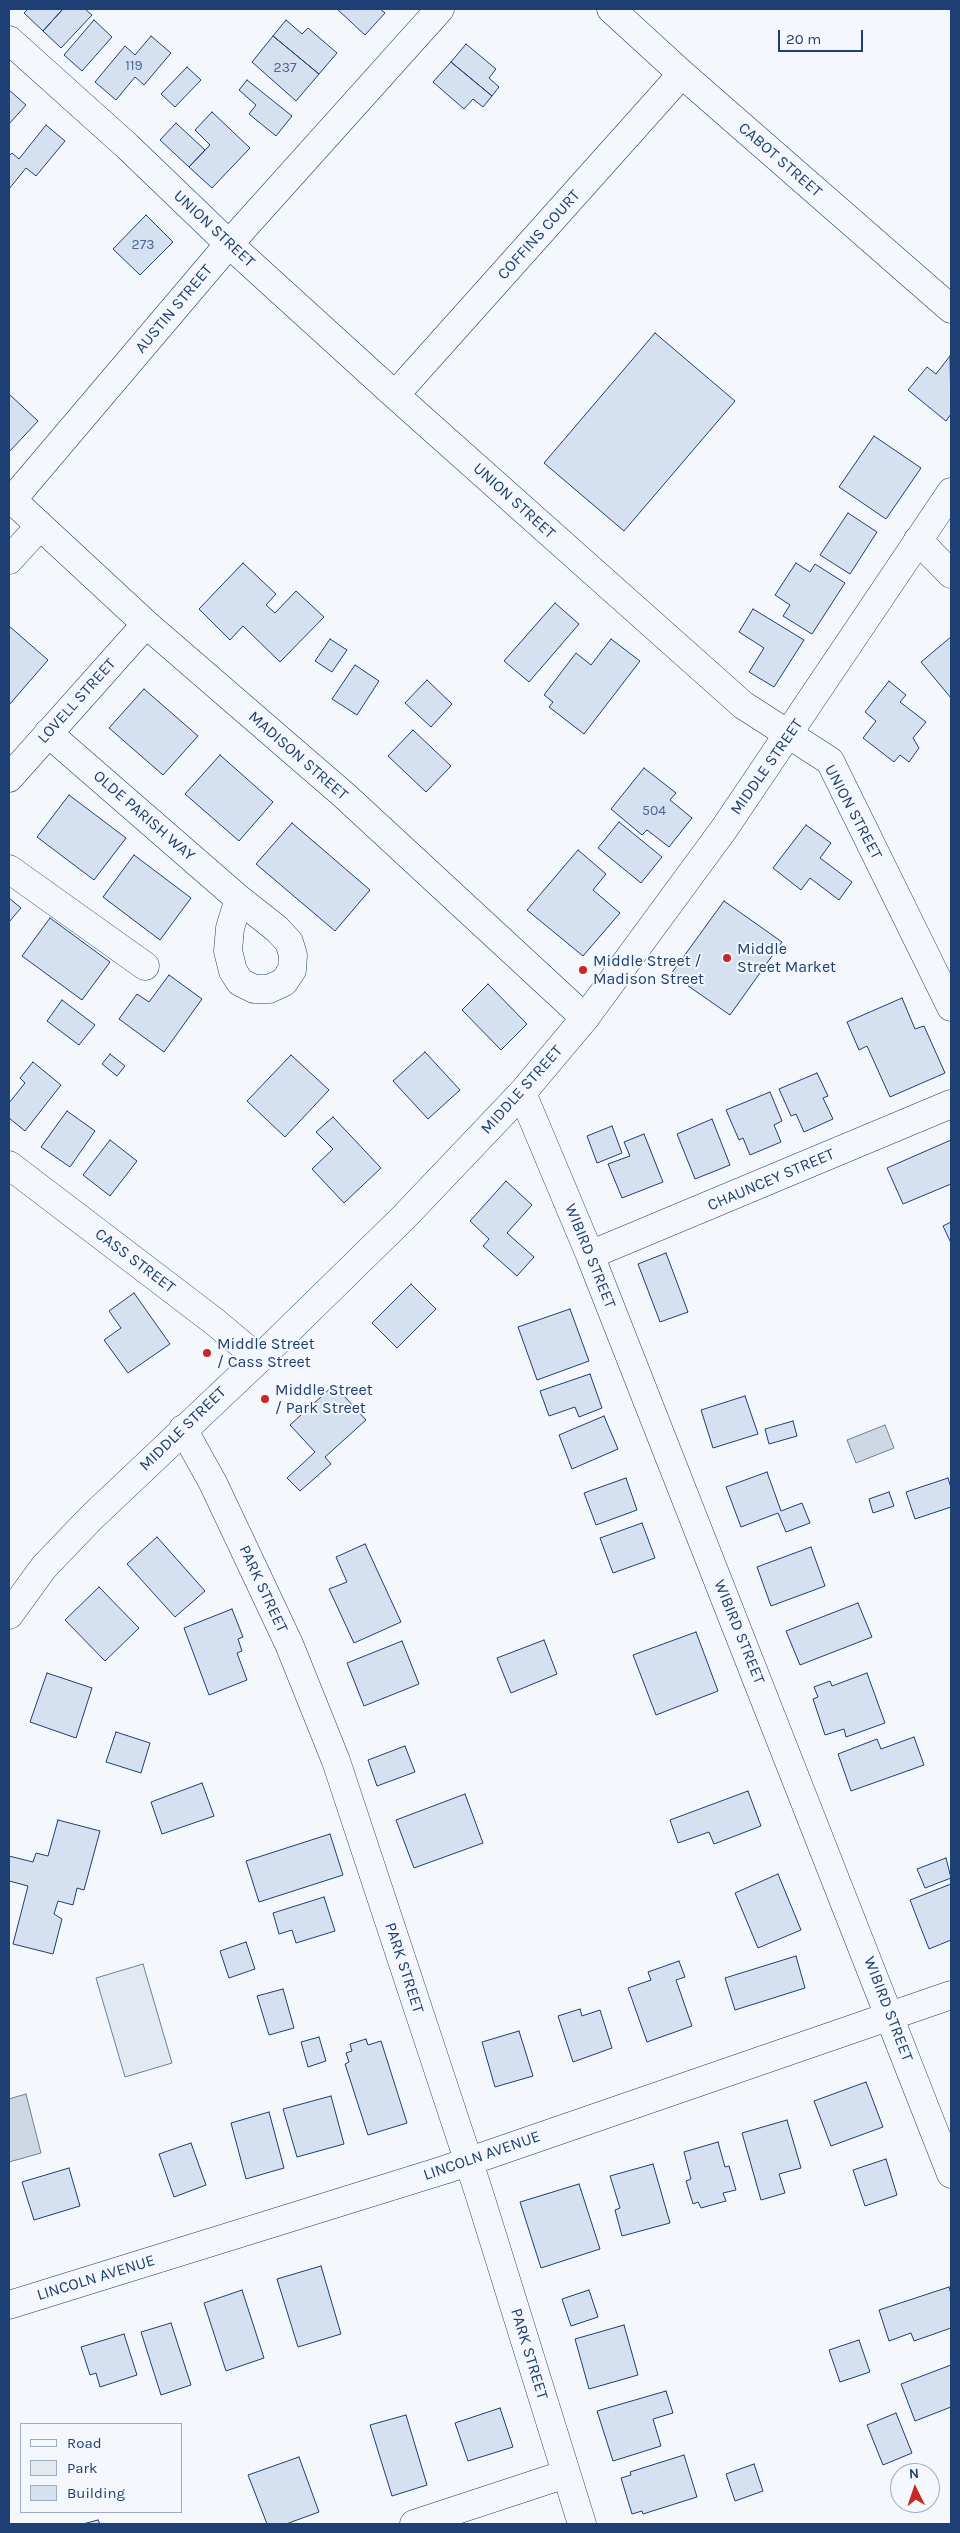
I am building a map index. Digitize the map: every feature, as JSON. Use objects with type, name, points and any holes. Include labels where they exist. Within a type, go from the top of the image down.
[{"type":"street","name":"AUSTIN STREET","points":[[10,499],[229,244],[440,9]]},
{"type":"street","name":"CABOT STREET","points":[[611,9],[682,74],[951,309]]},
{"type":"street","name":"UNION STREET","points":[[9,40],[127,146],[229,244],[395,395],[743,705],[830,762],[951,1007]]},
{"type":"street","name":"COFFINS COURT","points":[[395,395],[682,74]]},
{"type":"street","name":"MIDDLE STREET","points":[[9,1615],[44,1567],[183,1429],[259,1359],[404,1216],[522,1092],[585,1018],[694,872],[789,736],[951,492]]},
{"type":"street","name":"MADISON STREET","points":[[10,499],[146,624],[345,796],[585,1018]]},
{"type":"street","points":[[9,560],[40,526]]},
{"type":"street","points":[[918,540],[951,574]]},
{"type":"street","name":"LOVELL STREET","points":[[9,778],[146,624]]},
{"type":"street","name":"OLDE PARISH WAY","points":[[48,733],[239,899]]},
{"type":"street","points":[[9,869],[144,966]]},
{"type":"street","name":"WIBIRD STREET","points":[[522,1092],[590,1255],[891,2016],[951,2174]]},
{"type":"street","name":"CHAUNCEY STREET","points":[[590,1255],[951,1104]]},
{"type":"street","name":"CASS STREET","points":[[9,1165],[215,1322],[259,1359]]},
{"type":"street","name":"PARK STREET","points":[[183,1429],[213,1483],[289,1644],[336,1761],[468,2161],[582,2524]]},
{"type":"street","name":"LINCOLN AVENUE","points":[[9,2305],[468,2161],[951,1994]]},
{"type":"street","points":[[414,2524],[566,2474]]},
{"type":"green space","points":[[143,1964],[172,2063],[125,2077],[96,1978]]},
{"type":"shaded area","points":[[885,1425],[894,1448],[856,1463],[847,1440]]},
{"type":"shaded area","points":[[26,2094],[41,2153],[9,2162],[9,2099]]},
{"type":"building","points":[[28,9],[63,9],[43,31],[24,13]]},
{"type":"building","points":[[63,9],[85,9],[92,15],[61,48],[43,31]]},
{"type":"building","points":[[337,9],[380,9],[385,13],[365,35]]},
{"type":"building","points":[[94,20],[112,37],[82,71],[64,55]]},
{"type":"building","points":[[286,20],[302,34],[308,28],[337,53],[319,74],[273,36]]},
{"type":"building","points":[[151,36],[171,53],[144,85],[135,77],[116,100],[95,82],[125,46],[135,55]]},
{"type":"building","points":[[273,36],[319,74],[296,101],[252,62]]},
{"type":"building","points":[[466,44],[496,69],[489,78],[499,87],[492,96],[451,62]]},
{"type":"building","points":[[451,62],[492,96],[483,107],[473,99],[464,109],[433,82]]},
{"type":"building","points":[[187,67],[201,80],[175,107],[161,94]]},
{"type":"building","points":[[247,80],[292,116],[276,136],[249,114],[256,105],[239,90]]},
{"type":"building","points":[[9,90],[26,105],[9,124]]},
{"type":"building","points":[[212,112],[250,148],[212,188],[189,167],[210,145],[195,130]]},
{"type":"building","points":[[176,123],[205,150],[189,167],[160,140]]},
{"type":"building","points":[[46,125],[65,141],[36,176],[26,168],[9,189],[9,156],[12,153],[19,159]]},
{"type":"building","points":[[146,215],[173,242],[140,275],[113,249]]},
{"type":"building","points":[[655,333],[735,401],[624,531],[544,463]]},
{"type":"building","points":[[950,356],[951,414],[946,421],[908,390],[927,367],[936,374]]},
{"type":"building","points":[[9,394],[38,421],[9,452]]},
{"type":"building","points":[[874,436],[921,468],[886,519],[839,487]]},
{"type":"building","points":[[848,513],[877,532],[850,574],[820,555]]},
{"type":"building","points":[[243,563],[276,594],[266,605],[275,613],[296,591],[324,617],[280,662],[243,626],[230,640],[199,609]]},
{"type":"building","points":[[796,563],[810,572],[815,564],[845,583],[812,634],[783,616],[790,605],[775,595]]},
{"type":"building","points":[[555,603],[579,624],[529,682],[504,661]]},
{"type":"building","points":[[753,609],[804,640],[774,687],[749,672],[764,648],[739,632]]},
{"type":"building","points":[[9,626],[48,660],[9,705]]},
{"type":"building","points":[[951,637],[951,698],[921,662]]},
{"type":"building","points":[[330,639],[347,650],[332,672],[315,661]]},
{"type":"building","points":[[611,639],[640,661],[584,734],[549,707],[553,702],[544,695],[576,653],[591,665]]},
{"type":"building","points":[[355,665],[379,681],[357,715],[332,699]]},
{"type":"building","points":[[427,680],[452,704],[431,727],[405,703]]},
{"type":"building","points":[[889,681],[906,695],[900,702],[926,722],[913,738],[919,748],[909,762],[900,755],[894,762],[863,738],[876,721],[865,712]]},
{"type":"building","points":[[144,689],[198,736],[163,775],[109,728]]},
{"type":"building","points":[[413,730],[451,766],[426,792],[388,756]]},
{"type":"building","points":[[220,755],[273,802],[239,841],[185,794]]},
{"type":"building","points":[[644,768],[676,793],[670,800],[692,818],[669,847],[647,830],[642,835],[611,809]]},
{"type":"building","points":[[69,795],[126,838],[94,880],[37,837]]},
{"type":"building","points":[[619,822],[662,857],[641,883],[598,848]]},
{"type":"building","points":[[292,823],[370,890],[335,931],[256,864]]},
{"type":"building","points":[[806,825],[831,843],[820,858],[852,882],[839,900],[810,878],[801,890],[773,868]]},
{"type":"building","points":[[578,850],[606,874],[593,890],[620,913],[583,956],[527,910]]},
{"type":"building","points":[[134,855],[191,898],[160,940],[103,897]]},
{"type":"building","points":[[9,898],[21,908],[9,922]]},
{"type":"building","name":"Middle Street Market","points":[[724,901],[782,942],[730,1015],[671,974]]},
{"type":"building","points":[[50,918],[110,962],[82,1000],[22,956]]},
{"type":"building","points":[[169,975],[202,999],[164,1052],[119,1019],[137,994],[149,1002]]},
{"type":"building","points":[[488,984],[527,1024],[501,1050],[462,1010]]},
{"type":"building","points":[[902,998],[915,1029],[924,1026],[945,1073],[890,1097],[867,1046],[859,1050],[847,1022]]},
{"type":"building","points":[[62,1000],[95,1025],[79,1045],[47,1021]]},
{"type":"building","points":[[425,1052],[460,1090],[428,1119],[393,1081]]},
{"type":"building","points":[[110,1054],[125,1066],[117,1076],[102,1064]]},
{"type":"building","points":[[291,1055],[329,1090],[285,1137],[247,1101]]},
{"type":"building","points":[[33,1062],[61,1085],[25,1131],[9,1118],[9,1103],[25,1083],[20,1078]]},
{"type":"building","points":[[817,1073],[828,1096],[823,1098],[833,1119],[804,1132],[796,1114],[791,1116],[779,1089]]},
{"type":"building","points":[[770,1092],[782,1121],[774,1125],[781,1142],[750,1155],[743,1138],[739,1140],[726,1110]]},
{"type":"building","points":[[67,1111],[95,1131],[70,1167],[41,1147]]},
{"type":"building","points":[[333,1117],[381,1168],[344,1203],[312,1169],[333,1149],[316,1132]]},
{"type":"building","points":[[712,1119],[730,1165],[695,1179],[677,1134]]},
{"type":"building","points":[[612,1126],[622,1153],[597,1163],[587,1136]]},
{"type":"building","points":[[644,1134],[663,1182],[622,1198],[608,1164],[630,1156],[624,1142]]},
{"type":"building","points":[[110,1140],[137,1161],[110,1196],[83,1175]]},
{"type":"building","points":[[951,1140],[951,1184],[903,1204],[887,1168]]},
{"type":"building","points":[[506,1181],[532,1205],[507,1233],[534,1257],[517,1276],[483,1246],[489,1239],[470,1221]]},
{"type":"building","points":[[951,1222],[951,1243],[943,1226]]},
{"type":"building","points":[[666,1253],[688,1312],[660,1322],[638,1264]]},
{"type":"building","points":[[411,1284],[436,1309],[397,1348],[372,1323]]},
{"type":"building","points":[[134,1293],[170,1344],[128,1373],[104,1340],[121,1328],[109,1311]]},
{"type":"building","points":[[570,1309],[589,1361],[537,1380],[518,1327]]},
{"type":"building","points":[[590,1374],[602,1408],[579,1417],[575,1407],[549,1416],[540,1391]]},
{"type":"building","points":[[334,1385],[366,1420],[325,1457],[331,1464],[300,1491],[287,1478],[315,1452],[290,1425]]},
{"type":"building","points":[[745,1396],[758,1434],[713,1448],[701,1410]]},
{"type":"building","points":[[604,1416],[618,1449],[572,1469],[559,1435]]},
{"type":"building","points":[[793,1421],[797,1436],[769,1444],[765,1429]]},
{"type":"building","points":[[767,1472],[781,1511],[802,1503],[810,1523],[786,1532],[778,1513],[741,1527],[726,1487]]},
{"type":"building","points":[[626,1478],[637,1510],[596,1525],[584,1493]]},
{"type":"building","points":[[948,1478],[951,1488],[951,1507],[915,1519],[906,1492]]},
{"type":"building","points":[[889,1492],[894,1506],[873,1513],[869,1499]]},
{"type":"building","points":[[642,1523],[655,1558],[613,1573],[600,1538]]},
{"type":"building","points":[[157,1537],[205,1591],[175,1617],[127,1564]]},
{"type":"building","points":[[365,1544],[401,1622],[354,1643],[329,1589],[347,1582],[336,1557]]},
{"type":"building","points":[[811,1547],[825,1586],[771,1606],[757,1567]]},
{"type":"building","points":[[99,1587],[139,1628],[105,1661],[65,1620]]},
{"type":"building","points":[[858,1603],[872,1637],[800,1665],[786,1631]]},
{"type":"building","points":[[232,1609],[243,1637],[238,1639],[242,1651],[237,1653],[247,1680],[209,1695],[184,1628]]},
{"type":"building","points":[[696,1632],[718,1691],[656,1715],[633,1655]]},
{"type":"building","points":[[544,1640],[557,1674],[511,1693],[497,1658]]},
{"type":"building","points":[[402,1641],[419,1684],[364,1706],[347,1663]]},
{"type":"building","points":[[47,1673],[92,1688],[76,1738],[30,1722]]},
{"type":"building","points":[[867,1673],[885,1723],[846,1737],[844,1729],[825,1735],[813,1699],[818,1697],[814,1687],[830,1681],[832,1686]]},
{"type":"building","points":[[116,1732],[150,1743],[141,1773],[106,1762]]},
{"type":"building","points":[[914,1737],[924,1765],[851,1791],[838,1754],[877,1739],[881,1749]]},
{"type":"building","points":[[405,1746],[415,1772],[377,1786],[368,1760]]},
{"type":"building","points":[[202,1783],[214,1816],[162,1834],[151,1802]]},
{"type":"building","points":[[748,1791],[761,1826],[714,1844],[709,1832],[678,1843],[670,1820]]},
{"type":"building","points":[[465,1794],[483,1843],[414,1868],[396,1820]]},
{"type":"building","points":[[58,1820],[100,1831],[84,1890],[77,1888],[73,1905],[58,1901],[54,1914],[62,1919],[53,1954],[13,1944],[28,1886],[9,1881],[9,1856],[33,1862],[36,1853],[48,1856]]},
{"type":"building","points":[[330,1834],[343,1875],[259,1902],[246,1861]]},
{"type":"building","points":[[946,1858],[951,1878],[925,1888],[917,1869]]},
{"type":"building","points":[[778,1874],[801,1930],[758,1948],[735,1893]]},
{"type":"building","points":[[951,1884],[951,1940],[929,1949],[910,1900]]},
{"type":"building","points":[[324,1897],[335,1931],[296,1943],[292,1930],[279,1934],[273,1913]]},
{"type":"building","points":[[246,1942],[255,1969],[229,1978],[220,1951]]},
{"type":"building","points":[[796,1956],[805,1988],[735,2010],[725,1978]]},
{"type":"building","points":[[679,1961],[685,1977],[676,1980],[692,2026],[647,2042],[628,1988],[651,1980],[648,1972]]},
{"type":"building","points":[[283,1989],[294,2028],[269,2035],[257,1996]]},
{"type":"building","points":[[580,2009],[582,2016],[600,2010],[612,2048],[573,2062],[558,2016]]},
{"type":"building","points":[[519,2031],[533,2076],[495,2087],[482,2042]]},
{"type":"building","points":[[319,2037],[326,2061],[308,2067],[301,2042]]},
{"type":"building","points":[[366,2039],[368,2045],[381,2041],[407,2123],[368,2135],[345,2064],[349,2062],[346,2053],[352,2051],[350,2044]]},
{"type":"building","points":[[866,2082],[883,2127],[831,2146],[814,2101]]},
{"type":"building","points":[[331,2096],[344,2144],[297,2157],[283,2109]]},
{"type":"building","points":[[269,2112],[284,2168],[246,2179],[231,2123]]},
{"type":"building","points":[[787,2120],[801,2168],[779,2174],[785,2193],[761,2200],[742,2133]]},
{"type":"building","points":[[718,2142],[725,2167],[729,2166],[736,2190],[723,2193],[726,2201],[701,2208],[698,2202],[693,2204],[686,2181],[691,2179],[684,2152]]},
{"type":"building","points":[[191,2143],[206,2185],[174,2197],[159,2154]]},
{"type":"building","points":[[886,2159],[897,2195],[865,2206],[853,2170]]},
{"type":"building","points":[[653,2164],[670,2223],[622,2236],[615,2210],[620,2208],[610,2176]]},
{"type":"building","points":[[69,2168],[80,2206],[34,2220],[22,2182]]},
{"type":"building","points":[[579,2184],[600,2249],[541,2268],[520,2202]]},
{"type":"building","points":[[321,2266],[341,2334],[298,2347],[277,2279]]},
{"type":"building","points":[[949,2287],[951,2294],[951,2328],[914,2341],[911,2333],[889,2341],[879,2310]]},
{"type":"building","points":[[242,2290],[264,2358],[226,2371],[204,2303]]},
{"type":"building","points":[[589,2290],[598,2317],[571,2326],[562,2299]]},
{"type":"building","points":[[171,2323],[191,2385],[161,2395],[141,2332]]},
{"type":"building","points":[[624,2325],[638,2375],[589,2389],[575,2339]]},
{"type":"building","points":[[124,2334],[137,2375],[100,2387],[96,2373],[90,2375],[81,2347]]},
{"type":"building","points":[[859,2340],[870,2372],[840,2382],[829,2350]]},
{"type":"building","points":[[951,2365],[951,2407],[915,2421],[901,2384]]},
{"type":"building","points":[[666,2391],[673,2413],[653,2419],[661,2446],[613,2461],[597,2411]]},
{"type":"building","points":[[500,2408],[513,2447],[468,2461],[455,2423]]},
{"type":"building","points":[[896,2413],[912,2453],[883,2465],[867,2425]]},
{"type":"building","points":[[406,2415],[427,2485],[392,2496],[370,2425]]},
{"type":"building","points":[[684,2455],[697,2497],[643,2514],[642,2511],[632,2514],[621,2478],[631,2475],[630,2472]]},
{"type":"building","points":[[299,2457],[319,2512],[286,2524],[267,2524],[248,2475]]},
{"type":"building","points":[[754,2464],[763,2491],[735,2501],[726,2474]]},
{"type":"building","points":[[98,2520],[100,2524],[83,2524]]},
{"type":"place","name":"Middle Street Market","points":[[727,958]]},
{"type":"place","name":"Middle Street / Madison Street","points":[[583,970]]},
{"type":"place","name":"Middle Street / Cass Street","points":[[207,1353]]},
{"type":"place","name":"Middle Street / Park Street","points":[[265,1399]]}]
